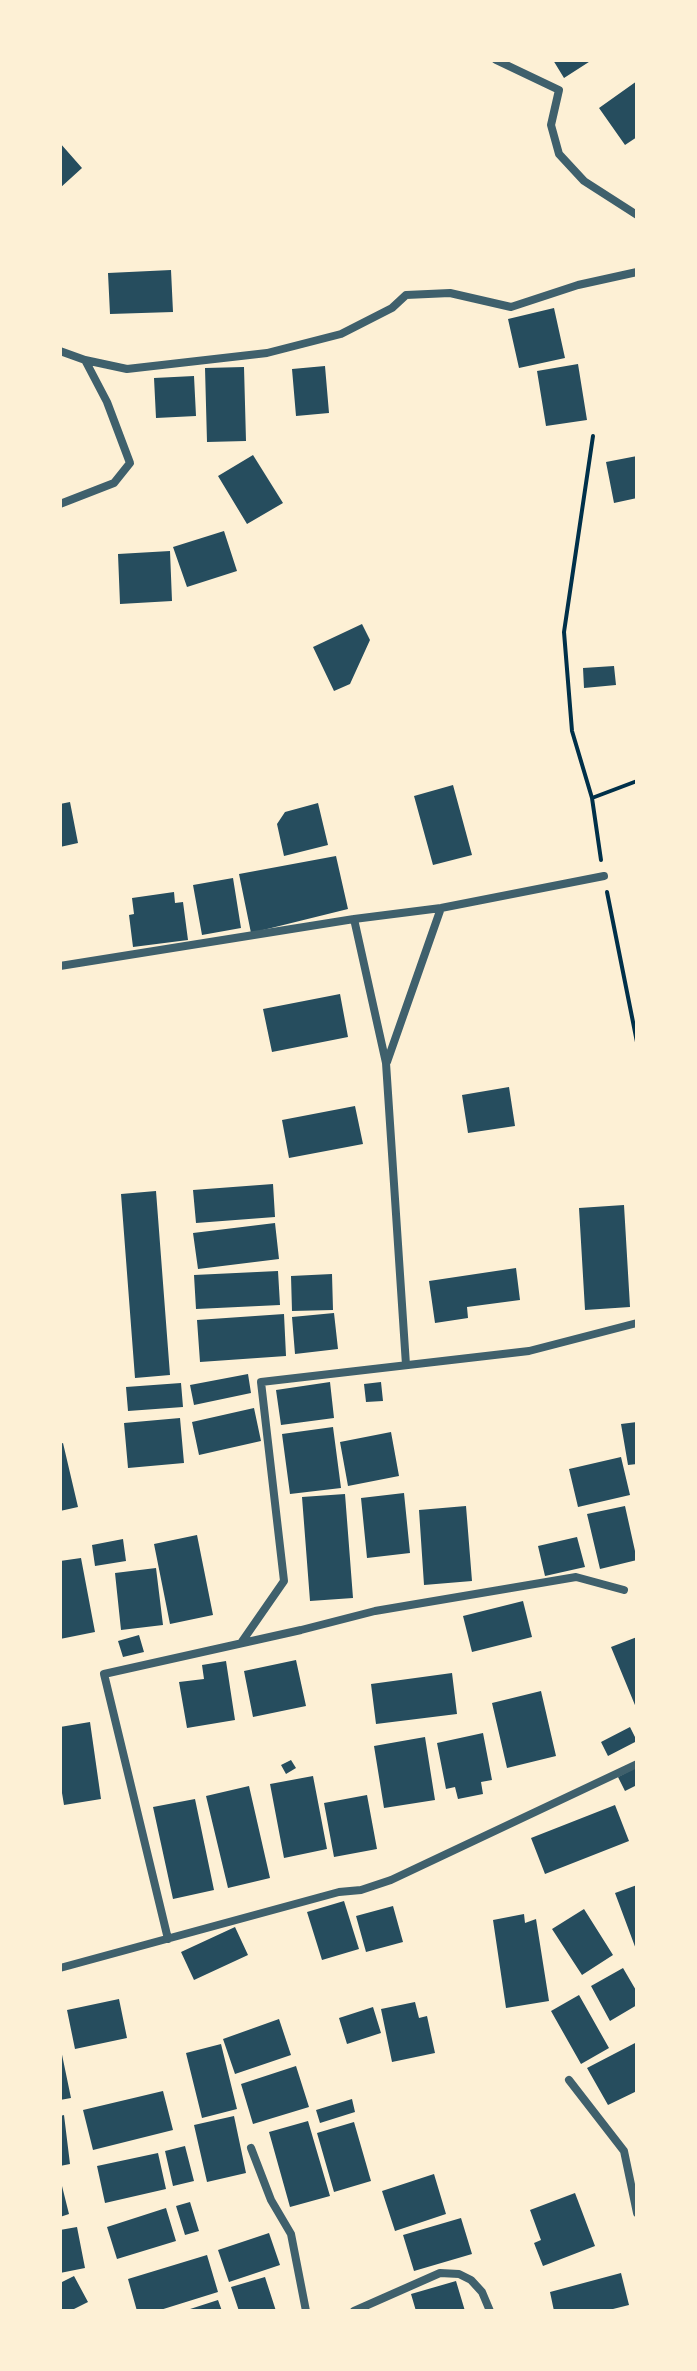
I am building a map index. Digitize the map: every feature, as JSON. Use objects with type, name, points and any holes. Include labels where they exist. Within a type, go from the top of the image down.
[{"type":"street","points":[[496,60],[559,90],[551,125],[559,154],[584,181],[637,215]]},
{"type":"street","points":[[60,351],[127,369],[267,353],[341,334],[392,308],[406,295],[450,293],[511,307],[578,285],[637,272]]},
{"type":"street","points":[[60,504],[114,483],[130,463],[107,402],[85,360]]},
{"type":"street","points":[[60,966],[441,908],[604,876]]},
{"type":"street","points":[[386,1063],[441,908]]},
{"type":"street","points":[[354,919],[386,1063],[406,1365]]},
{"type":"street","points":[[240,1644],[284,1581],[261,1382],[529,1351],[637,1323]]},
{"type":"street","points":[[168,1939],[104,1674],[375,1611],[576,1577],[624,1590]]},
{"type":"street","points":[[60,1968],[391,1880],[637,1764]]},
{"type":"street","points":[[569,2080],[624,2151],[637,2213]]},
{"type":"street","points":[[251,2148],[271,2200],[291,2234],[306,2311]]},
{"type":"street","points":[[354,2311],[440,2273],[459,2274],[471,2280],[482,2292],[490,2311]]},
{"type":"path","points":[[593,436],[564,632],[572,731],[592,798],[637,1044],[637,1217]]},
{"type":"path","points":[[592,798],[637,781]]},
{"type":"building","points":[[553,60],[592,60],[564,78]]},
{"type":"building","points":[[637,81],[637,137],[625,145],[599,108]]},
{"type":"building","points":[[60,143],[82,168],[60,188]]},
{"type":"building","points":[[171,270],[173,312],[110,314],[108,273]]},
{"type":"building","points":[[554,308],[565,358],[519,368],[508,319]]},
{"type":"building","points":[[578,364],[587,420],[546,426],[537,371]]},
{"type":"building","points":[[325,366],[329,413],[296,416],[292,369]]},
{"type":"building","points":[[244,367],[246,441],[207,442],[205,368]]},
{"type":"building","points":[[194,376],[196,416],[156,418],[154,378]]},
{"type":"building","points":[[253,455],[283,503],[247,524],[218,476]]},
{"type":"building","points":[[637,456],[637,498],[614,503],[606,462]]},
{"type":"building","points":[[224,531],[237,571],[187,587],[173,547]]},
{"type":"building","points":[[170,551],[172,601],[120,604],[118,554]]},
{"type":"building","points":[[362,624],[370,640],[350,684],[334,691],[313,647]]},
{"type":"building","points":[[614,666],[616,685],[584,688],[583,668]]},
{"type":"building","points":[[453,785],[472,855],[433,865],[414,796]]},
{"type":"building","points":[[70,802],[78,843],[60,847],[60,804]]},
{"type":"building","points":[[318,803],[328,845],[284,856],[277,824],[285,812]]},
{"type":"building","points":[[336,856],[348,909],[251,933],[239,874]]},
{"type":"building","points":[[233,878],[241,928],[202,935],[193,885]]},
{"type":"building","points":[[174,892],[175,903],[183,902],[188,940],[133,947],[129,915],[134,914],[132,898]]},
{"type":"building","points":[[340,994],[348,1037],[272,1052],[263,1009]]},
{"type":"building","points":[[509,1087],[515,1126],[468,1133],[462,1095]]},
{"type":"building","points":[[355,1106],[363,1144],[289,1158],[282,1120]]},
{"type":"building","points":[[273,1184],[275,1217],[196,1223],[193,1190]]},
{"type":"building","points":[[156,1191],[170,1375],[135,1378],[121,1194]]},
{"type":"building","points":[[624,1205],[630,1307],[585,1310],[579,1208]]},
{"type":"building","points":[[275,1223],[279,1259],[198,1269],[193,1233]]},
{"type":"building","points":[[516,1268],[520,1300],[467,1307],[468,1318],[435,1323],[429,1281]]},
{"type":"building","points":[[278,1271],[280,1305],[196,1309],[194,1275]]},
{"type":"building","points":[[332,1274],[333,1310],[292,1311],[291,1276]]},
{"type":"building","points":[[334,1313],[338,1349],[295,1354],[292,1317]]},
{"type":"building","points":[[284,1314],[286,1356],[200,1362],[197,1320]]},
{"type":"building","points":[[248,1374],[251,1393],[194,1405],[190,1385]]},
{"type":"building","points":[[330,1382],[334,1418],[281,1425],[276,1390]]},
{"type":"building","points":[[381,1382],[383,1401],[366,1402],[364,1384]]},
{"type":"building","points":[[181,1383],[183,1407],[128,1411],[126,1387]]},
{"type":"building","points":[[254,1408],[261,1441],[199,1455],[192,1422]]},
{"type":"building","points":[[180,1418],[184,1463],[128,1468],[124,1423]]},
{"type":"building","points":[[637,1422],[637,1464],[628,1465],[621,1424]]},
{"type":"building","points":[[333,1427],[341,1488],[290,1494],[282,1434]]},
{"type":"building","points":[[391,1432],[399,1476],[348,1486],[340,1442]]},
{"type":"building","points":[[63,1443],[78,1507],[60,1511],[60,1444]]},
{"type":"building","points":[[621,1457],[630,1495],[578,1507],[569,1469]]},
{"type":"building","points":[[404,1493],[410,1553],[367,1558],[361,1498]]},
{"type":"building","points":[[345,1494],[353,1598],[310,1601],[302,1497]]},
{"type":"building","points":[[466,1506],[472,1581],[424,1585],[419,1510]]},
{"type":"building","points":[[625,1506],[637,1560],[600,1569],[587,1514]]},
{"type":"building","points":[[197,1535],[213,1615],[170,1624],[154,1544]]},
{"type":"building","points":[[577,1537],[585,1567],[545,1576],[538,1546]]},
{"type":"building","points":[[123,1539],[126,1561],[95,1566],[92,1545]]},
{"type":"building","points":[[81,1558],[95,1632],[60,1639],[60,1561]]},
{"type":"building","points":[[156,1568],[163,1625],[121,1630],[115,1573]]},
{"type":"building","points":[[523,1601],[532,1637],[472,1652],[463,1616]]},
{"type":"building","points":[[139,1635],[144,1652],[123,1657],[118,1641]]},
{"type":"building","points":[[637,1637],[637,1710],[611,1647]]},
{"type":"building","points":[[296,1660],[306,1706],[253,1717],[244,1671]]},
{"type":"building","points":[[226,1661],[235,1720],[187,1728],[179,1682],[204,1679],[202,1665]]},
{"type":"building","points":[[452,1673],[457,1714],[376,1724],[371,1684]]},
{"type":"building","points":[[541,1691],[556,1756],[507,1768],[492,1703]]},
{"type":"building","points":[[90,1722],[101,1799],[64,1805],[60,1781],[60,1727]]},
{"type":"building","points":[[630,1727],[637,1741],[608,1756],[601,1742]]},
{"type":"building","points":[[483,1733],[492,1780],[481,1782],[483,1794],[458,1799],[455,1787],[446,1789],[437,1743]]},
{"type":"building","points":[[425,1737],[435,1800],[384,1808],[374,1746]]},
{"type":"building","points":[[291,1760],[296,1768],[286,1774],[281,1765]]},
{"type":"building","points":[[637,1767],[637,1785],[625,1791],[618,1777]]},
{"type":"building","points":[[313,1776],[327,1849],[284,1858],[270,1784]]},
{"type":"building","points":[[249,1786],[270,1878],[228,1888],[206,1796]]},
{"type":"building","points":[[367,1795],[377,1849],[334,1857],[324,1803]]},
{"type":"building","points":[[195,1799],[214,1890],[173,1899],[153,1807]]},
{"type":"building","points":[[615,1805],[629,1841],[545,1874],[531,1838]]},
{"type":"building","points":[[637,1885],[637,1952],[615,1893]]},
{"type":"building","points":[[344,1901],[359,1949],[322,1960],[307,1912]]},
{"type":"building","points":[[393,1906],[403,1942],[366,1952],[356,1916]]},
{"type":"building","points":[[584,1909],[613,1955],[582,1975],[552,1929]]},
{"type":"building","points":[[524,1914],[525,1923],[536,1919],[549,2001],[506,2008],[493,1920]]},
{"type":"building","points":[[235,1927],[248,1955],[194,1980],[181,1952]]},
{"type":"building","points":[[623,1968],[637,1992],[637,2005],[610,2021],[591,1986]]},
{"type":"building","points":[[579,1995],[609,2048],[581,2064],[551,2011]]},
{"type":"building","points":[[119,1999],[127,2038],[75,2049],[67,2010]]},
{"type":"building","points":[[415,2002],[419,2018],[427,2016],[435,2053],[392,2062],[381,2009]]},
{"type":"building","points":[[373,2007],[381,2033],[347,2044],[339,2018]]},
{"type":"building","points":[[279,2019],[291,2055],[235,2074],[223,2039]]},
{"type":"building","points":[[637,2042],[637,2091],[608,2105],[587,2068]]},
{"type":"building","points":[[221,2044],[237,2109],[202,2118],[186,2053]]},
{"type":"building","points":[[60,2045],[71,2098],[60,2100]]},
{"type":"building","points":[[296,2066],[309,2107],[253,2124],[241,2084]]},
{"type":"building","points":[[163,2091],[173,2130],[93,2150],[83,2110]]},
{"type":"building","points":[[352,2099],[355,2112],[320,2123],[316,2110]]},
{"type":"building","points":[[64,2115],[70,2164],[60,2166],[60,2116]]},
{"type":"building","points":[[234,2116],[246,2173],[207,2182],[194,2125]]},
{"type":"building","points":[[308,2121],[330,2196],[290,2207],[269,2132]]},
{"type":"building","points":[[354,2122],[371,2181],[334,2192],[317,2133]]},
{"type":"building","points":[[185,2146],[194,2181],[173,2186],[165,2151]]},
{"type":"building","points":[[158,2153],[166,2189],[105,2203],[97,2166]]},
{"type":"building","points":[[434,2174],[446,2214],[395,2231],[382,2191]]},
{"type":"building","points":[[60,2178],[69,2214],[60,2217]]},
{"type":"building","points":[[575,2193],[595,2246],[543,2266],[534,2243],[541,2240],[530,2210]]},
{"type":"building","points":[[190,2202],[199,2231],[185,2235],[176,2206]]},
{"type":"building","points":[[166,2208],[176,2241],[117,2259],[107,2227]]},
{"type":"building","points":[[461,2218],[472,2254],[414,2271],[403,2235]]},
{"type":"building","points":[[77,2227],[85,2268],[60,2273],[60,2230]]},
{"type":"building","points":[[269,2233],[280,2265],[229,2282],[218,2250]]},
{"type":"building","points":[[207,2255],[218,2292],[157,2311],[137,2311],[128,2279]]},
{"type":"building","points":[[621,2273],[629,2305],[605,2311],[554,2311],[550,2292]]},
{"type":"building","points":[[74,2276],[88,2302],[70,2311],[60,2311],[60,2283]]},
{"type":"building","points":[[265,2277],[276,2311],[239,2311],[231,2287]]},
{"type":"building","points":[[456,2281],[465,2311],[416,2311],[411,2294]]},
{"type":"building","points":[[218,2300],[222,2311],[187,2311],[187,2310]]}]
